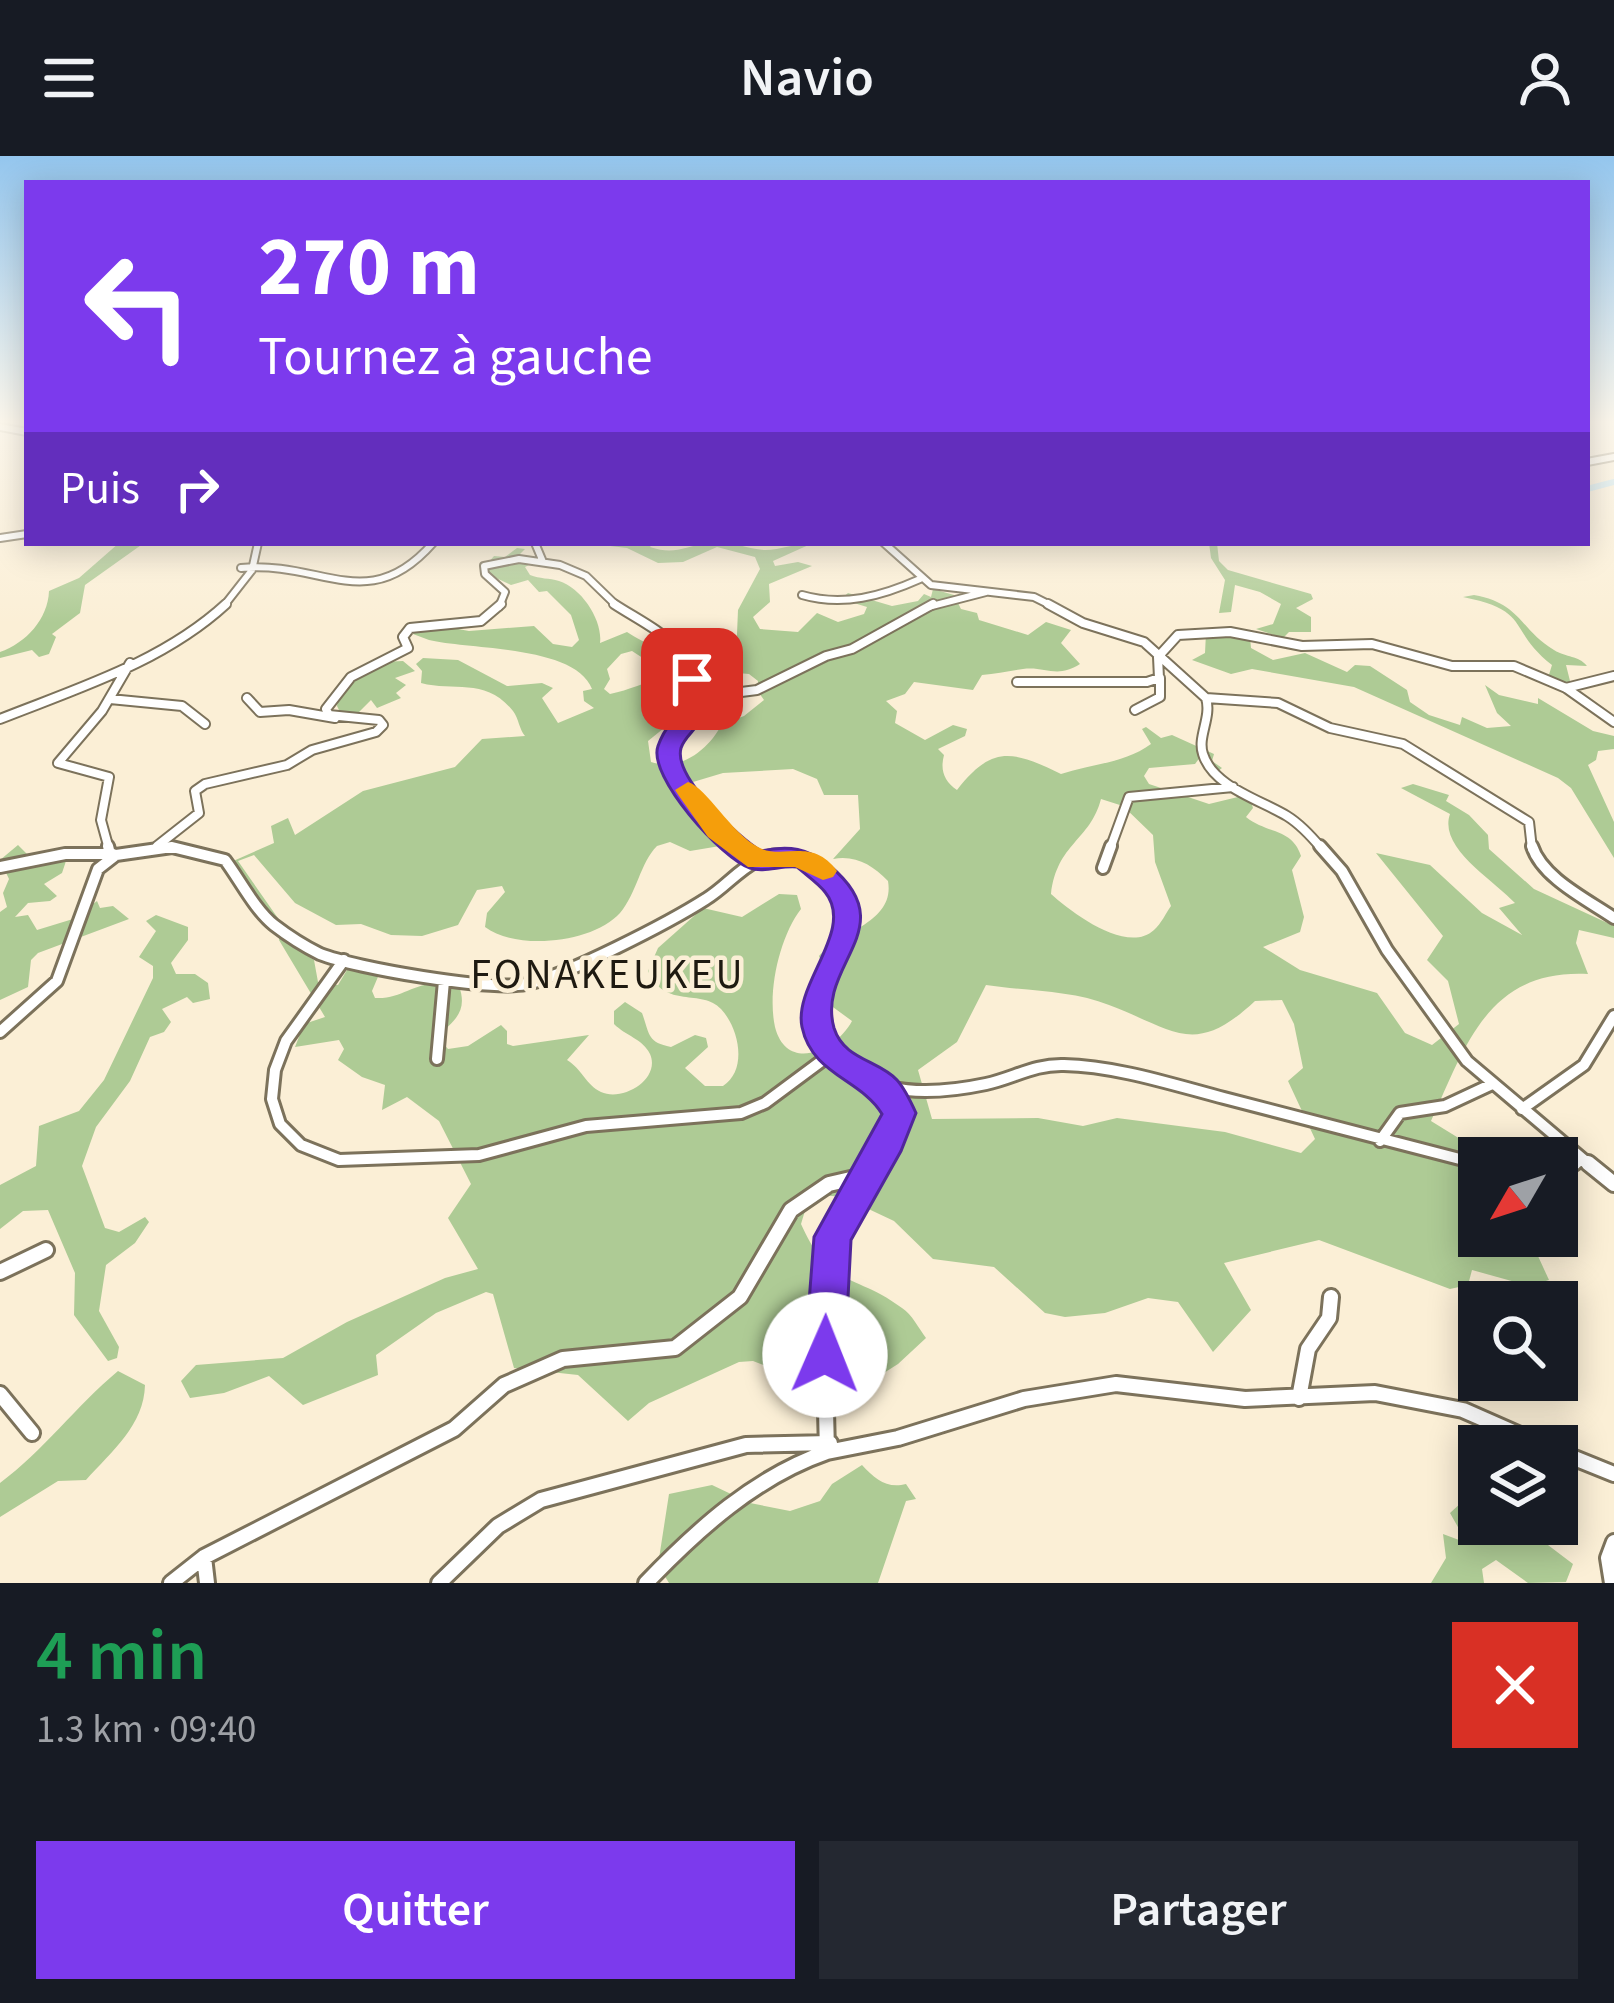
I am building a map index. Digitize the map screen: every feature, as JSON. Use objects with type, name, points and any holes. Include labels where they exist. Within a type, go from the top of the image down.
[{"type":"street","points":[[0,719],[206,626],[255,565],[257,546]]},
{"type":"street","points":[[241,568],[296,567],[365,586],[394,576],[429,546]]},
{"type":"street","points":[[536,546],[539,560]]},
{"type":"street","points":[[887,546],[920,580],[1034,597],[1083,623],[1137,637],[1206,698],[1209,708],[1202,755],[1233,787],[1294,820],[1338,867],[1435,1021],[1490,1085],[1614,1184]]},
{"type":"street","points":[[340,718],[326,709],[337,685],[404,653],[408,648],[403,637],[410,628],[491,618],[502,607],[505,592],[484,574],[484,566],[539,560],[583,573],[609,602],[678,648],[692,670],[694,713],[668,750],[670,769],[718,831],[757,861]]},
{"type":"street","points":[[802,595],[853,599],[903,589],[920,580]]},
{"type":"street","points":[[694,698],[757,690],[826,656],[852,649],[938,602],[991,590]]},
{"type":"street","points":[[1158,658],[1182,634],[1239,633],[1302,646],[1372,644],[1459,668],[1505,664],[1566,688],[1614,722]]},
{"type":"street","points":[[1135,710],[1160,697],[1158,658]]},
{"type":"street","points":[[113,854],[101,820],[110,777],[58,763],[110,700],[131,662]]},
{"type":"street","points":[[1566,688],[1614,676]]},
{"type":"street","points":[[1016,682],[1102,681],[1140,686],[1160,677]]},
{"type":"street","points":[[155,847],[199,813],[195,791],[204,784],[256,767],[288,764],[314,748],[362,740],[382,728],[375,718],[260,712],[248,698]]},
{"type":"street","points":[[1206,698],[1271,702],[1330,728],[1361,737],[1380,736],[1424,754],[1528,822],[1532,853],[1558,879],[1614,918]]},
{"type":"street","points":[[110,700],[182,706],[205,724]]},
{"type":"street","points":[[1103,868],[1129,797],[1233,787]]},
{"type":"street","points":[[0,866],[155,847],[194,850],[225,860],[271,923],[302,946],[344,960],[497,987],[547,978],[710,898],[735,871],[757,861],[782,856],[810,861],[844,896],[849,914],[817,1017],[831,1054],[855,1074],[884,1087],[962,1089],[1037,1065],[1071,1065],[1186,1088],[1458,1159]]},
{"type":"street","points":[[84,853],[98,869]]},
{"type":"street","points":[[0,1032],[57,981],[98,869],[113,854]]},
{"type":"street","points":[[344,960],[287,1035],[271,1084],[274,1109],[286,1132],[317,1153],[339,1160],[478,1155],[586,1126],[741,1113],[763,1106],[792,1078],[831,1054]]},
{"type":"street","points":[[437,1059],[444,981]]},
{"type":"street","points":[[1522,1109],[1584,1066],[1614,1016]]},
{"type":"street","points":[[1380,1141],[1400,1113],[1444,1106],[1490,1085]]},
{"type":"street","points":[[828,1448],[827,1270],[838,1221],[900,1117],[884,1087]]},
{"type":"street","points":[[1578,1162],[1584,1160]]},
{"type":"street","points":[[171,1583],[204,1557],[454,1429],[504,1385],[563,1359],[675,1348],[740,1297],[791,1210],[830,1184],[868,1174]]},
{"type":"street","points":[[0,1272],[46,1250]]},
{"type":"street","points":[[1299,1398],[1308,1349],[1329,1318],[1331,1297]]},
{"type":"street","points":[[439,1583],[498,1526],[541,1500],[746,1445],[828,1448],[898,1438],[1024,1399],[1104,1384],[1229,1398],[1366,1392],[1470,1412],[1499,1425]]},
{"type":"street","points":[[0,1394],[32,1433]]},
{"type":"street","points":[[646,1583],[708,1522],[828,1448]]},
{"type":"street","points":[[1578,1459],[1614,1474]]},
{"type":"street","points":[[1612,1583],[1608,1558],[1614,1542]]},
{"type":"street","points":[[204,1557],[207,1583]]},
{"type":"green space","points":[[116,546],[140,546],[85,585],[80,613],[52,634],[56,637],[49,654],[39,657],[32,650],[0,658],[0,652],[34,629],[45,611],[49,591],[79,578]]},
{"type":"green space","points":[[610,546],[679,550],[697,546],[744,546],[765,550],[806,546],[773,561],[775,566],[798,562],[812,566],[769,584],[770,602],[753,617],[760,629],[798,632],[817,613],[838,622],[864,614],[867,607],[841,599],[848,593],[892,606],[918,601],[924,594],[931,597],[933,589],[954,595],[961,609],[977,613],[979,620],[1028,635],[1046,622],[1071,630],[1061,643],[1080,664],[1058,671],[1023,669],[982,675],[973,690],[914,682],[905,694],[886,701],[897,711],[895,723],[925,740],[953,725],[967,729],[965,736],[938,749],[944,755],[944,775],[957,790],[981,765],[1004,756],[1029,760],[1061,774],[1119,759],[1151,744],[1142,729],[1146,727],[1161,738],[1172,735],[1214,754],[1212,761],[1222,768],[1218,771],[1201,756],[1195,764],[1149,768],[1144,776],[1149,784],[1209,804],[1242,796],[1250,799],[1253,808],[1246,817],[1297,847],[1301,856],[1292,870],[1304,917],[1300,932],[1263,947],[1300,970],[1377,993],[1405,1033],[1432,1045],[1459,1024],[1448,981],[1427,960],[1443,936],[1376,853],[1430,865],[1482,913],[1522,935],[1499,908],[1515,903],[1470,863],[1452,839],[1450,814],[1401,788],[1413,784],[1449,795],[1446,801],[1488,835],[1489,849],[1534,889],[1614,926],[1614,938],[1579,930],[1576,943],[1588,974],[1526,984],[1485,1017],[1456,1065],[1431,1121],[1458,1138],[1458,1257],[1538,1257],[1549,1280],[1512,1281],[1472,1270],[1469,1281],[1458,1281],[1458,1287],[1450,1289],[1319,1240],[1224,1263],[1251,1310],[1213,1352],[1178,1302],[1148,1298],[1105,1313],[1065,1317],[1045,1313],[994,1267],[933,1259],[894,1221],[843,1197],[810,1194],[801,1224],[822,1260],[906,1311],[926,1338],[898,1364],[846,1397],[753,1361],[739,1362],[649,1403],[628,1421],[578,1375],[514,1368],[493,1294],[486,1292],[436,1313],[376,1355],[378,1375],[303,1405],[269,1376],[224,1393],[190,1398],[181,1381],[196,1365],[283,1358],[347,1322],[445,1278],[478,1269],[448,1218],[471,1184],[439,1121],[407,1097],[382,1110],[385,1085],[362,1077],[338,1060],[344,1049],[339,1040],[295,1047],[304,1024],[325,1017],[279,940],[280,934],[258,914],[255,892],[234,879],[241,871],[231,862],[274,843],[271,826],[288,818],[295,835],[363,791],[455,767],[482,739],[525,736],[513,711],[492,694],[421,683],[422,671],[416,664],[423,658],[458,660],[507,686],[542,683],[553,688],[542,698],[558,723],[594,708],[584,701],[583,691],[592,689],[565,664],[413,634],[420,622],[469,631],[534,626],[553,644],[572,647],[579,640],[571,615],[547,591],[539,592],[528,580],[511,585],[481,571],[494,556],[505,557],[517,548],[525,549],[519,555],[531,564],[525,567],[530,575],[559,581],[583,598],[598,625],[600,643],[627,632],[675,663],[680,670],[669,675],[632,651],[621,654],[607,669],[610,679],[604,689],[610,694],[663,679],[672,694],[662,703],[669,724],[648,741],[651,762],[673,764],[693,756],[722,724],[744,716],[764,700],[757,690],[758,681],[749,674],[727,672],[728,662],[715,656],[736,658],[738,610],[760,569],[755,557],[717,547],[683,562],[658,563],[627,548]],"holes":[[[793,769],[817,779],[824,795],[858,795],[860,829],[833,859],[856,860],[888,881],[888,895],[876,916],[819,956],[827,976],[826,1002],[852,1021],[845,1032],[824,1048],[801,1053],[790,1050],[775,1027],[777,965],[801,909],[797,895],[779,894],[742,917],[703,908],[658,948],[648,971],[664,990],[713,1003],[727,1017],[738,1060],[723,1086],[705,1086],[685,1068],[708,1047],[706,1038],[695,1035],[671,1047],[657,1043],[642,1013],[625,1002],[614,1011],[614,1024],[643,1045],[652,1063],[645,1080],[619,1094],[596,1089],[567,1060],[589,1035],[513,1046],[507,1044],[507,1031],[501,1025],[468,1046],[448,1049],[437,1036],[461,1009],[459,986],[422,985],[375,998],[372,991],[380,972],[373,963],[359,959],[338,985],[318,982],[314,960],[285,941],[282,924],[238,861],[254,855],[295,903],[336,925],[361,924],[391,935],[422,936],[458,925],[477,890],[502,886],[505,892],[487,913],[485,927],[516,939],[554,940],[592,931],[620,913],[657,846],[670,842],[690,851],[720,846],[693,782],[723,773]],[[1101,799],[1123,806],[1153,835],[1155,862],[1171,906],[1157,928],[1143,936],[1115,934],[1051,894],[1060,864]],[[986,985],[1095,1000],[1184,1034],[1216,1029],[1255,1001],[1282,1000],[1294,1024],[1303,1068],[1288,1081],[1315,1139],[1301,1153],[1225,1132],[1117,1118],[1083,1126],[1038,1118],[932,1119],[918,1070],[957,1042]]]},
{"type":"green space","points":[[1209,546],[1217,546],[1219,561],[1228,570],[1311,594],[1313,599],[1296,608],[1311,617],[1311,632],[1289,632],[1283,638],[1256,629],[1273,624],[1281,604],[1235,585],[1231,612],[1219,613],[1225,580]]},
{"type":"green space","points":[[1474,595],[1502,604],[1543,642],[1587,666],[1566,665],[1571,685],[1547,681],[1552,665],[1510,615],[1463,597]]},
{"type":"green space","points":[[1206,633],[1250,637],[1251,648],[1273,660],[1305,653],[1347,672],[1355,665],[1370,666],[1407,690],[1410,702],[1429,715],[1460,725],[1462,717],[1487,728],[1511,726],[1497,713],[1485,685],[1499,695],[1538,704],[1538,698],[1593,731],[1614,736],[1614,749],[1598,751],[1596,760],[1588,765],[1614,822],[1614,858],[1571,788],[1558,778],[1354,687],[1252,669],[1231,674],[1192,660],[1205,653]]},
{"type":"green space","points":[[403,661],[415,671],[395,678],[406,685],[396,693],[401,698],[377,708],[371,700],[357,714],[340,712],[340,688],[382,662]]},
{"type":"green space","points":[[18,845],[27,854],[77,851],[62,873],[44,884],[57,896],[28,903],[15,917],[28,915],[37,930],[73,919],[97,901],[100,908],[113,906],[129,919],[38,953],[31,960],[28,987],[0,1000],[0,912],[7,907],[3,893],[9,879],[0,860]]},
{"type":"green space","points":[[156,915],[188,927],[188,940],[171,963],[176,974],[195,974],[208,983],[210,999],[193,1003],[187,997],[162,1009],[171,1022],[164,1032],[150,1037],[130,1081],[96,1127],[82,1166],[105,1228],[119,1232],[145,1217],[149,1222],[135,1243],[106,1265],[99,1311],[119,1347],[117,1358],[108,1361],[74,1315],[75,1273],[48,1210],[23,1211],[0,1229],[0,1185],[36,1166],[39,1126],[79,1111],[104,1080],[153,978],[153,966],[139,957],[156,931],[146,921]]},
{"type":"green space","points":[[118,1371],[145,1385],[139,1413],[125,1437],[86,1480],[58,1481],[0,1517],[0,1483]]},
{"type":"green space","points":[[862,1465],[882,1482],[906,1484],[916,1499],[906,1501],[878,1583],[669,1583],[658,1565],[669,1494],[712,1485],[750,1503],[790,1511],[820,1501],[832,1484]]},
{"type":"green space","points":[[1443,1534],[1458,1540],[1458,1545],[1548,1545],[1573,1564],[1566,1582],[1528,1583],[1496,1560],[1482,1569],[1484,1583],[1431,1583],[1446,1558]]},
{"type":"slow traffic","points":[[688,790],[718,831],[757,861],[799,857],[823,871]]},
{"type":"district","name":"FONAKEUKEU","points":[[608,973]]},
{"type":"route","points":[[692,679],[694,713],[669,747],[670,769],[718,831],[743,852],[757,861],[782,856],[804,859],[823,870],[841,890],[849,920],[820,996],[817,1025],[831,1054],[855,1074],[884,1087],[900,1117],[832,1237],[825,1355]]}]
